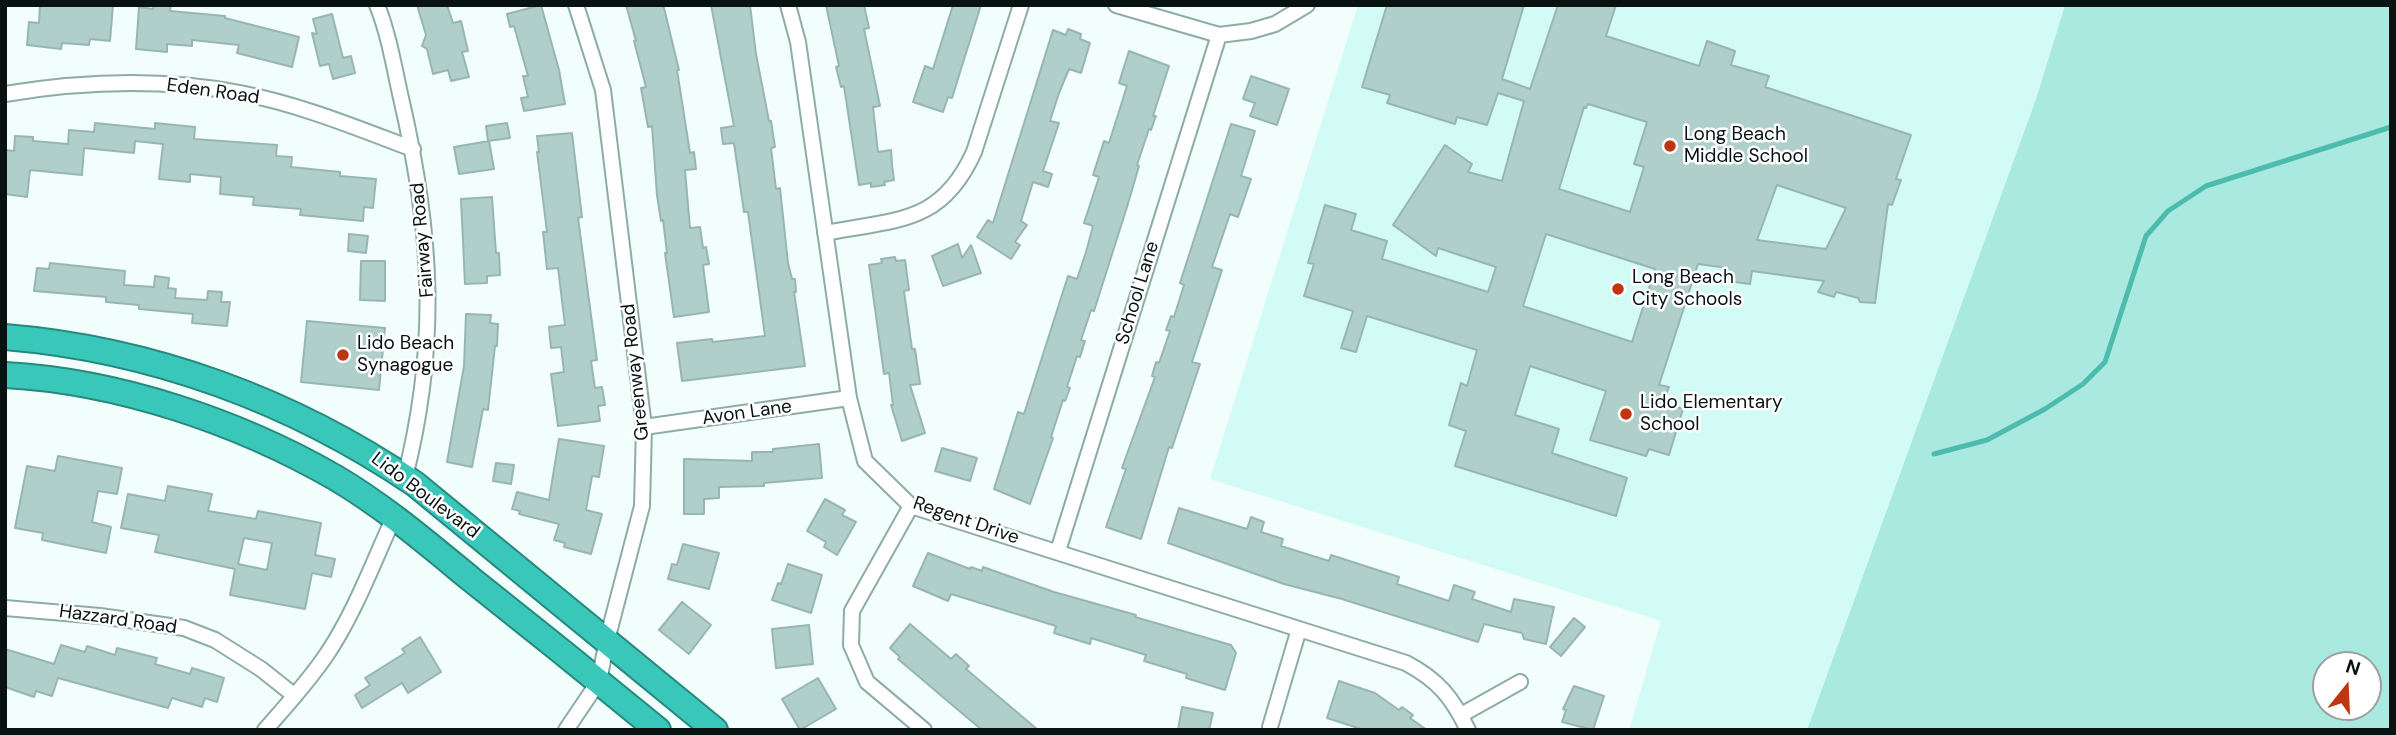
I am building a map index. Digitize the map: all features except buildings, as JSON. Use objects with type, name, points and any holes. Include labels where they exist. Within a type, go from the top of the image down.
[{"type":"highway","name":"Lido Boulevard","points":[[5,337],[111,352],[215,382],[269,402],[373,455],[405,477],[715,730]]},
{"type":"highway","name":"Lido Boulevard","points":[[5,375],[80,384],[134,396],[237,430],[337,479],[394,517],[658,730]]},
{"type":"street","name":"Fairway Road","points":[[377,5],[389,43],[413,149],[426,239],[428,329],[424,387],[405,477]]},
{"type":"street","name":"Greenway Road","points":[[566,730],[599,681],[642,506],[645,428],[603,90],[576,5]]},
{"type":"street","name":"Regent Drive","points":[[788,5],[798,42],[849,398],[865,461],[911,506],[1058,551],[1415,668],[1437,682],[1461,715],[1468,730]]},
{"type":"street","points":[[825,233],[916,215],[940,202],[954,188],[974,152],[1021,5]]},
{"type":"street","points":[[1116,5],[1219,35],[1251,31],[1275,24],[1307,5]]},
{"type":"street","name":"School Lane","points":[[1058,551],[1219,35]]},
{"type":"street","name":"Eden Road","points":[[5,94],[86,84],[189,86],[274,101],[413,149]]},
{"type":"street","name":"Avon Lane","points":[[645,428],[849,398]]},
{"type":"street","points":[[911,506],[852,611],[851,645],[867,682],[924,730]]},
{"type":"street","points":[[265,730],[326,656],[394,517]]},
{"type":"street","name":"Hazzard Road","points":[[5,608],[100,616],[184,628],[215,640],[261,669],[295,696]]},
{"type":"street","points":[[1270,727],[1299,629]]},
{"type":"street","points":[[1461,715],[1520,682]]},
{"type":"shaded area","name":"Long Beach City Schools","points":[[1358,5],[2065,5],[2036,99],[1807,730],[1629,730],[1661,621],[1210,479]]},
{"type":"shaded area","points":[[2065,5],[2391,5],[2391,730],[1807,730],[2036,99]]},
{"type":"waterway","points":[[1934,454],[1987,440],[2045,409],[2083,384],[2105,362],[2146,236],[2168,211],[2206,186],[2391,127]]},
{"type":"place","name":"Long Beach Middle School","points":[[1670,146]]},
{"type":"place","name":"Long Beach City Schools","points":[[1618,289]]},
{"type":"place","name":"Lido Beach Synagogue","points":[[343,355]]},
{"type":"place","name":"Lido Elementary School","points":[[1626,414]]}]
